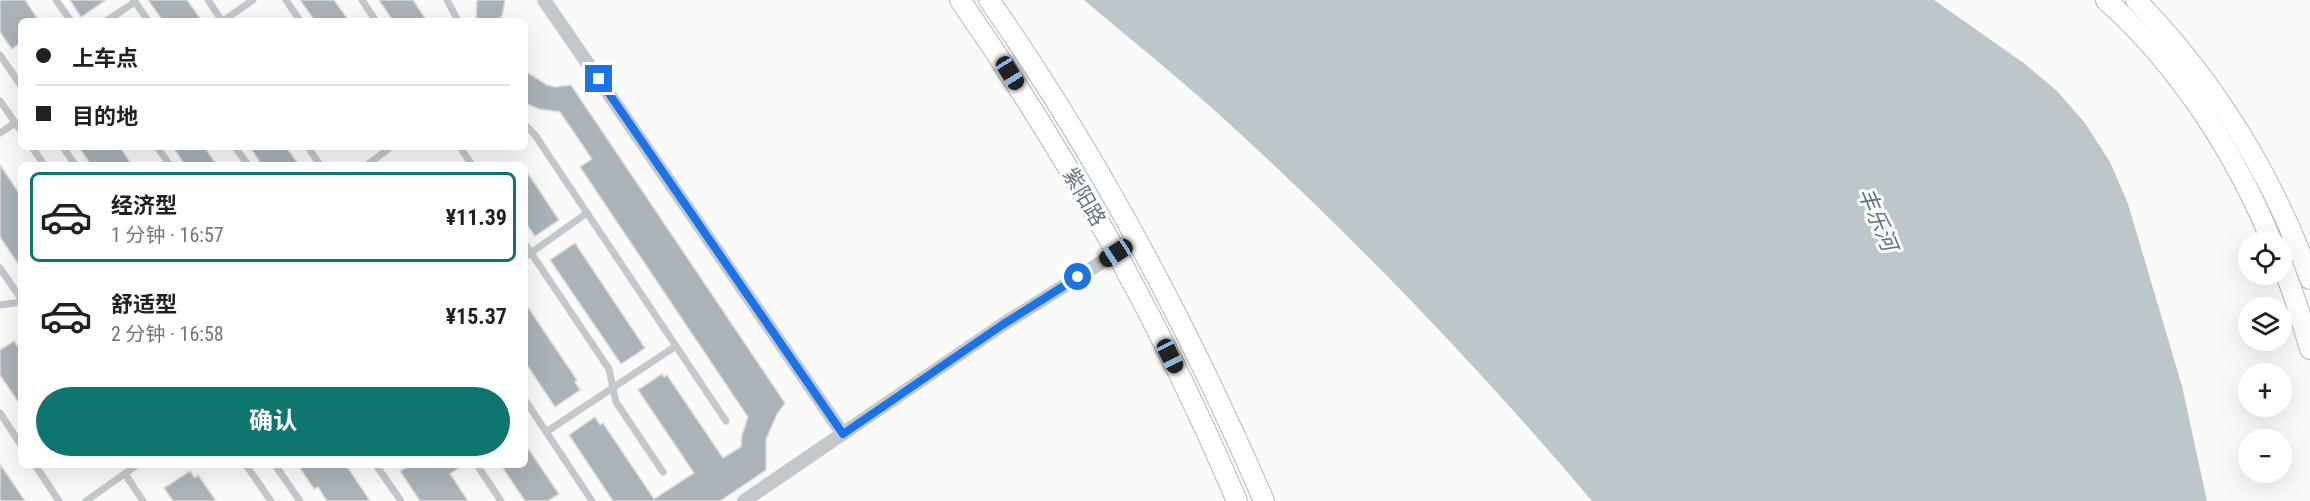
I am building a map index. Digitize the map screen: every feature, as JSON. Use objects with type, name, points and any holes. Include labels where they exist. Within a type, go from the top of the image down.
[{"type":"main road","name":"紫阳路","points":[[960,0],[1040,121],[1116,253],[1188,393],[1237,501]]},
{"type":"main road","name":"紫阳路","points":[[989,0],[1061,109],[1137,241],[1210,382],[1264,501]]},
{"type":"main road","points":[[2106,0],[2162,60],[2205,116],[2243,178],[2267,231]]},
{"type":"main road","points":[[2136,0],[2201,75],[2241,135],[2278,204],[2310,279]]},
{"type":"main road","points":[[2290,285],[2310,349]]},
{"type":"street","points":[[544,0],[843,434]]},
{"type":"street","points":[[744,501],[1002,325],[1116,253]]},
{"type":"lane","points":[[56,0],[69,18]]},
{"type":"lane","points":[[208,0],[221,18]]},
{"type":"lane","points":[[227,18],[254,0]]},
{"type":"lane","points":[[286,0],[298,18]]},
{"type":"lane","points":[[362,0],[374,18]]},
{"type":"lane","points":[[447,0],[456,18]]},
{"type":"lane","points":[[110,18],[134,1],[146,18]]},
{"type":"lane","points":[[0,55],[18,82]]},
{"type":"lane","points":[[0,101],[18,127]]},
{"type":"lane","points":[[0,133],[15,123]]},
{"type":"lane","points":[[528,128],[535,135],[726,421]]},
{"type":"lane","points":[[371,162],[386,150]]},
{"type":"lane","points":[[587,213],[528,255],[609,369],[616,402],[663,472]]},
{"type":"lane","points":[[0,268],[18,296]]},
{"type":"lane","points":[[0,305],[18,302]]},
{"type":"lane","points":[[546,432],[676,346]]},
{"type":"lane","points":[[528,405],[592,501]]},
{"type":"lane","points":[[0,413],[18,440]]},
{"type":"lane","points":[[36,468],[58,501]]},
{"type":"lane","points":[[86,501],[133,468]]},
{"type":"lane","points":[[248,468],[270,501]]},
{"type":"lane","points":[[277,468],[300,501]]},
{"type":"lane","points":[[378,468],[401,501]]},
{"type":"lane","points":[[479,468],[501,501]]},
{"type":"lane","points":[[124,474],[143,501]]},
{"type":"water","name":"丰乐河","points":[[1084,0],[1934,0],[2025,64],[2057,91],[2085,123],[2110,162],[2128,204],[2182,386],[2207,501],[1592,501],[1459,351],[1320,209],[1206,103]]},
{"type":"building","points":[[0,0],[25,0],[37,18],[18,18],[18,44],[12,49],[0,32]]},
{"type":"building","points":[[70,0],[106,0],[81,17]]},
{"type":"building","points":[[148,0],[187,0],[200,18],[161,18]]},
{"type":"building","points":[[300,0],[334,0],[347,18],[313,18]]},
{"type":"building","points":[[379,0],[413,0],[425,18],[391,18]]},
{"type":"building","points":[[477,0],[505,0],[502,16],[499,18],[476,18]]},
{"type":"building","points":[[528,73],[547,85],[555,87],[571,85],[785,403],[777,414],[766,440],[766,470],[720,501],[613,501],[569,435],[595,417],[600,425],[603,423],[654,499],[694,473],[638,390],[662,374],[664,377],[667,375],[723,458],[741,447],[748,417],[580,167],[592,159],[560,112],[539,109],[528,104]]},
{"type":"building","points":[[81,150],[122,150],[130,162],[89,162]]},
{"type":"building","points":[[175,150],[206,150],[215,162],[183,162]]},
{"type":"building","points":[[252,150],[288,150],[297,162],[260,162]]},
{"type":"building","points":[[0,165],[18,192],[18,264],[0,237]]},
{"type":"building","points":[[528,174],[559,220],[535,236],[528,226]]},
{"type":"building","points":[[575,243],[645,348],[621,364],[550,260]]},
{"type":"building","points":[[528,307],[577,380],[575,382],[580,390],[555,407],[528,366]]},
{"type":"building","points":[[14,341],[18,347],[18,402],[0,375],[0,350]]},
{"type":"building","points":[[528,448],[559,494],[548,501],[525,501],[503,468],[528,468]]},
{"type":"building","points":[[0,464],[25,501],[0,501]]},
{"type":"building","points":[[300,468],[348,468],[370,501],[327,501],[318,487],[314,489]]},
{"type":"building","points":[[406,468],[459,468],[450,474],[468,501],[420,501],[400,471]]},
{"type":"building","points":[[190,471],[195,478],[198,475],[216,501],[173,501],[164,488]]},
{"type":"route","points":[[599,79],[843,434],[1002,325],[1078,277]]}]
